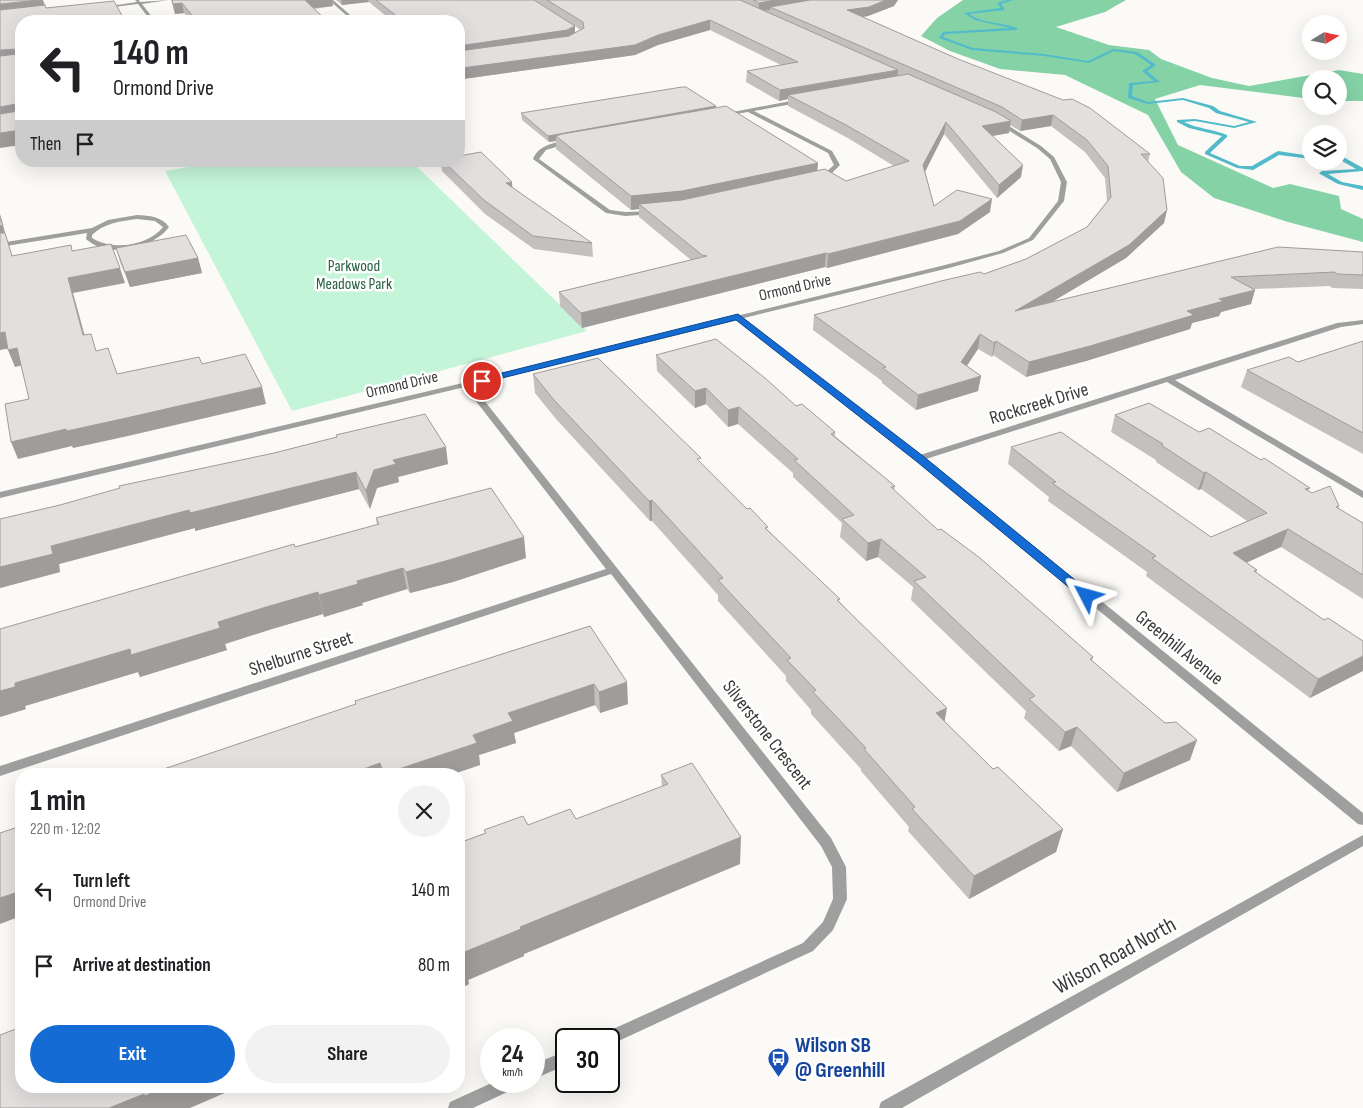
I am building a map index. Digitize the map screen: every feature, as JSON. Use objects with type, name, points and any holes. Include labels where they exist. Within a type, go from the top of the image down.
[{"type":"street","points":[[103,7],[167,0]]},
{"type":"street","points":[[331,0],[348,15]]},
{"type":"street","points":[[138,2],[148,15]]},
{"type":"street","points":[[721,115],[808,99]]},
{"type":"street","points":[[749,110],[830,152],[837,165],[824,178],[815,180]]},
{"type":"street","name":"Ormond Drive","points":[[0,495],[948,268],[1001,252],[1031,239],[1062,201],[1064,182],[1052,158],[1023,136],[989,118]]},
{"type":"street","points":[[571,141],[545,148],[538,153],[536,159],[608,212],[625,214],[658,212]]},
{"type":"street","points":[[0,245],[93,230],[112,221],[137,217],[158,220],[164,223],[166,227],[158,237],[124,247],[100,246],[93,243],[89,239],[89,235],[93,230]]},
{"type":"street","name":"Greenhill Avenue","points":[[738,317],[919,458],[1363,820]]},
{"type":"street","name":"Rockcreek Drive","points":[[919,458],[1340,324],[1363,322]]},
{"type":"street","points":[[1169,380],[1363,495]]},
{"type":"street","name":"Silverstone Crescent","points":[[468,384],[826,842],[839,868],[840,899],[828,926],[808,947],[620,1033]]},
{"type":"street","name":"Shelburne Street","points":[[0,771],[613,570]]},
{"type":"street","name":"Wilson Road North","points":[[887,1108],[1363,840]]},
{"type":"street","points":[[456,1108],[488,1093]]},
{"type":"green space","points":[[963,0],[1126,0],[1105,12],[1056,27],[1109,45],[1149,50],[1161,59],[1212,78],[1249,86],[1302,77],[1302,98],[1200,85],[1155,99],[1178,145],[1273,188],[1290,184],[1339,196],[1341,209],[1363,219],[1363,242],[1288,222],[1214,198],[1181,172],[1148,115],[1065,75],[1000,69],[950,51],[921,36],[937,18]]},
{"type":"green space","points":[[1347,71],[1363,74],[1363,101],[1347,101]]},
{"type":"green space","name":"Parkwood Meadows Park","points":[[188,167],[417,167],[587,331],[292,411],[165,171]]},
{"type":"building","points":[[0,0],[39,0],[0,4]]},
{"type":"building","points":[[172,0],[305,0],[321,15],[192,15],[182,3],[173,4]]},
{"type":"building","points":[[376,0],[534,0],[575,26],[567,30],[465,45],[465,15],[395,15]]},
{"type":"building","points":[[547,0],[740,0],[898,70],[780,90],[747,71],[798,62],[710,20],[658,35],[635,45],[465,68],[465,50],[569,36],[584,28],[583,22]]},
{"type":"building","points":[[753,0],[775,0],[759,3]]},
{"type":"building","points":[[810,0],[886,0],[869,7],[847,10],[958,59],[1063,100],[1072,99],[1090,108],[1150,154],[1141,154],[1163,178],[1167,210],[1129,245],[1015,311],[1278,247],[1363,252],[1363,275],[1337,274],[1335,272],[1231,277],[1255,290],[1219,299],[1224,301],[1187,311],[1194,315],[1029,362],[996,341],[994,343],[980,334],[961,362],[981,376],[918,395],[883,368],[886,367],[814,315],[941,281],[980,272],[984,274],[1026,259],[1087,227],[1111,197],[1108,166],[1087,140],[1053,115],[1022,120],[1002,107],[770,7]]},
{"type":"building","points":[[114,1],[122,15],[15,15],[15,49],[0,50],[0,10],[45,5],[46,8]]},
{"type":"building","points":[[15,54],[15,104],[0,107],[0,56]]},
{"type":"building","points":[[908,74],[996,112],[1011,121],[982,126],[1023,165],[999,185],[946,122],[923,165],[934,206],[957,190],[992,199],[960,221],[581,313],[559,292],[707,256],[702,255],[639,204],[682,200],[825,169],[846,181],[909,161],[788,95]]},
{"type":"building","points":[[686,87],[716,106],[548,136],[521,113]]},
{"type":"building","points":[[726,106],[818,163],[682,191],[631,196],[556,136],[562,134]]},
{"type":"building","points":[[15,112],[15,131],[0,133],[0,114]]},
{"type":"building","points":[[481,152],[512,182],[506,183],[592,243],[533,236],[484,200],[449,167],[465,167],[465,155]]},
{"type":"building","points":[[0,233],[5,233],[12,256],[71,245],[72,251],[111,244],[120,268],[68,278],[83,335],[91,334],[96,351],[108,348],[117,374],[199,357],[202,364],[245,354],[262,387],[11,442],[5,404],[29,399],[17,348],[8,350],[5,332],[0,333]]},
{"type":"building","points":[[186,235],[198,258],[125,272],[116,248]]},
{"type":"building","points":[[716,339],[765,378],[796,406],[802,404],[835,432],[831,434],[895,486],[891,487],[938,530],[941,529],[980,558],[1093,657],[1090,659],[1165,723],[1176,722],[1197,740],[1124,773],[1077,727],[1065,732],[1029,699],[1035,696],[914,581],[926,577],[881,539],[868,543],[842,519],[854,515],[794,460],[798,459],[739,407],[728,410],[706,388],[695,391],[656,355]]},
{"type":"building","points":[[1363,341],[1363,433],[1247,370],[1289,357],[1298,362]]},
{"type":"building","points":[[598,358],[701,458],[697,459],[747,509],[750,508],[768,527],[765,528],[840,599],[837,600],[947,708],[936,713],[993,769],[998,767],[1063,829],[974,876],[912,809],[915,807],[864,749],[866,748],[813,692],[816,690],[787,660],[791,658],[718,580],[723,578],[652,500],[649,501],[554,400],[533,374]]},
{"type":"building","points":[[1149,403],[1199,432],[1209,428],[1261,460],[1264,458],[1310,488],[1305,489],[1312,493],[1330,486],[1339,506],[1336,507],[1363,523],[1363,575],[1288,529],[1233,553],[1257,570],[1254,571],[1324,620],[1328,618],[1363,641],[1363,656],[1318,679],[1152,558],[1156,556],[1052,483],[1056,482],[1011,447],[1061,432],[1211,537],[1267,513],[1206,472],[1204,473],[1161,445],[1163,444],[1115,415]]},
{"type":"building","points":[[425,414],[446,447],[393,460],[396,464],[374,470],[366,491],[356,472],[190,513],[189,510],[51,546],[53,554],[0,567],[0,519],[60,505],[120,488],[119,486],[274,453],[337,437],[336,435]]},
{"type":"building","points":[[491,488],[524,537],[406,572],[403,568],[357,581],[358,584],[319,595],[318,592],[266,607],[218,622],[220,628],[131,655],[130,649],[15,683],[15,687],[0,691],[0,629],[294,544],[295,547],[379,524],[376,518]]},
{"type":"building","points":[[590,626],[627,682],[599,692],[594,684],[508,713],[513,721],[473,735],[477,743],[402,768],[382,768],[380,763],[366,768],[167,768],[356,704],[355,701]]},
{"type":"building","points":[[692,763],[741,837],[520,927],[521,929],[465,952],[465,841],[486,833],[484,830],[523,816],[528,825],[570,809],[576,819],[668,784],[661,775]]},
{"type":"building","points":[[15,828],[15,893],[0,898],[0,833]]},
{"type":"building","points":[[15,1029],[15,1093],[152,1093],[145,1096],[144,1094],[109,1108],[0,1108],[0,1035]]},
{"type":"waterway","points":[[1011,0],[998,4],[1004,9],[966,13],[983,21],[1016,29],[943,33],[941,38],[972,49],[1044,55],[1089,62],[1113,50],[1136,53],[1154,65],[1144,71],[1158,82],[1131,84],[1130,97],[1148,103],[1183,99],[1211,107],[1218,112],[1255,122],[1234,127],[1195,120],[1179,121],[1191,127],[1213,131],[1225,136],[1207,153],[1239,167],[1253,168],[1278,153],[1302,157]]},
{"type":"waterway","points":[[1347,161],[1362,170],[1322,173],[1340,183],[1363,188]]},
{"type":"place","name":"Wilson SB @ Greenhill","points":[[779,1077]]},
{"type":"route","points":[[482,381],[738,317],[919,458],[1087,596]]}]
